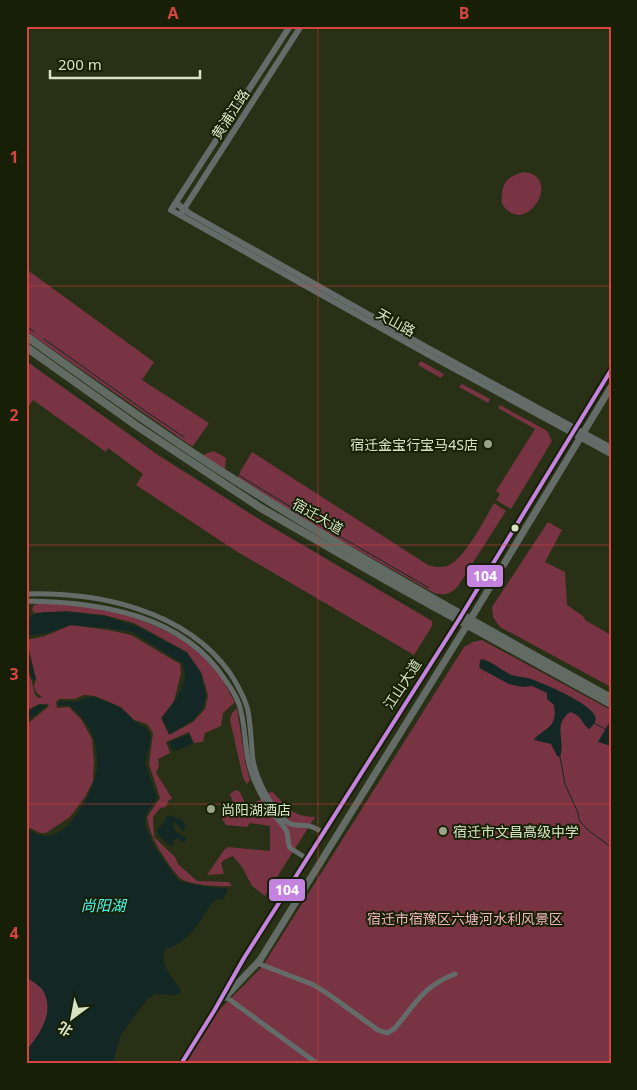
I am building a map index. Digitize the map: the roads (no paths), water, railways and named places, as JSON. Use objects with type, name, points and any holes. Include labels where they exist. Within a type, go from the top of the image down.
[{"type":"main road","name":"宿迁大道","points":[[26,336],[235,480],[468,622],[611,704]]},
{"type":"main road","name":"宿迁大道","points":[[26,348],[132,422],[261,508],[460,617]]},
{"type":"main road","name":"江山大道","points":[[181,1064],[244,958],[460,617],[611,370]]},
{"type":"main road","name":"江山大道","points":[[214,1011],[257,963],[611,387]]},
{"type":"main road","name":"宿迁大道","points":[[468,622],[611,698]]},
{"type":"street","name":"黄浦江路","points":[[174,207],[290,26]]},
{"type":"street","name":"黄浦江路","points":[[182,213],[302,26]]},
{"type":"street","name":"天山路","points":[[174,207],[611,454]]},
{"type":"street","name":"天山路","points":[[580,436],[611,448]]},
{"type":"street","points":[[26,594],[75,595],[124,605],[164,619],[202,643],[222,663],[235,680],[243,697],[250,723],[255,767],[272,804],[289,823],[297,826],[307,825],[323,832]]},
{"type":"street","points":[[26,601],[83,604],[108,607],[125,612],[168,629],[194,645],[208,657],[220,671],[238,702],[243,718],[248,761],[254,780],[272,812],[286,831],[289,845],[306,858]]},
{"type":"street","points":[[257,963],[314,985],[378,1030],[387,1033],[397,1026],[425,991],[446,977],[455,974]]},
{"type":"street","points":[[226,997],[318,1064]]},
{"type":"water","points":[[70,612],[105,616],[136,626],[187,653],[200,671],[206,696],[203,708],[193,720],[170,734],[162,718],[173,704],[184,681],[185,675],[182,663],[132,632],[108,628],[70,625],[47,633],[29,636],[26,639],[26,619],[35,614]]},
{"type":"water","points":[[26,644],[35,680],[31,678],[26,661]]},
{"type":"water","points":[[481,659],[512,675],[538,681],[585,705],[595,716],[594,723],[589,729],[580,718],[570,712],[562,722],[562,744],[560,757],[557,756],[551,744],[534,740],[553,721],[554,705],[547,699],[547,693],[532,686],[522,687],[509,684],[481,669],[479,666]]},
{"type":"water","name":"尚阳湖","points":[[94,697],[121,709],[136,722],[147,728],[151,737],[145,763],[157,798],[146,814],[145,825],[155,848],[179,881],[206,887],[226,888],[228,890],[223,900],[217,899],[212,903],[187,937],[173,947],[165,949],[165,964],[170,975],[180,988],[180,993],[177,995],[155,994],[147,999],[121,1035],[112,1064],[26,1064],[26,1048],[29,1047],[42,1029],[48,1007],[43,990],[26,977],[26,828],[45,836],[59,832],[74,819],[86,800],[97,770],[94,739],[90,729],[77,712],[69,705],[58,706],[60,701],[76,702]]},
{"type":"water","points":[[39,705],[48,705],[26,722],[26,712]]},
{"type":"water","points":[[611,721],[611,746],[598,742]]},
{"type":"water","points":[[189,734],[193,744],[173,752],[169,742]]},
{"type":"water","points":[[170,815],[183,821],[185,826],[184,832],[174,821],[173,824],[176,831],[186,838],[182,842],[178,838],[174,840],[172,847],[160,837],[157,830],[166,817]]},
{"type":"waterway","points":[[26,326],[34,332]]},
{"type":"waterway","points":[[44,339],[184,437]]},
{"type":"waterway","points":[[26,358],[115,422]]},
{"type":"waterway","points":[[130,432],[143,442]]},
{"type":"waterway","points":[[161,453],[259,517]]},
{"type":"waterway","points":[[240,476],[429,588]]},
{"type":"waterway","points":[[268,522],[431,616]]},
{"type":"waterway","points":[[594,723],[607,730]]},
{"type":"waterway","points":[[560,757],[565,784],[578,813],[579,820],[588,830],[611,847]]},
{"type":"place","name":"宿迁金宝行宝马4S店","points":[[488,444]]},
{"type":"place","name":"尚阳湖酒店","points":[[211,809]]},
{"type":"place","name":"宿迁市文昌高级中学","points":[[443,831]]},
{"type":"park label","name":"宿迁市宿豫区六塘河水利风景区","points":[[465,918]]}]
